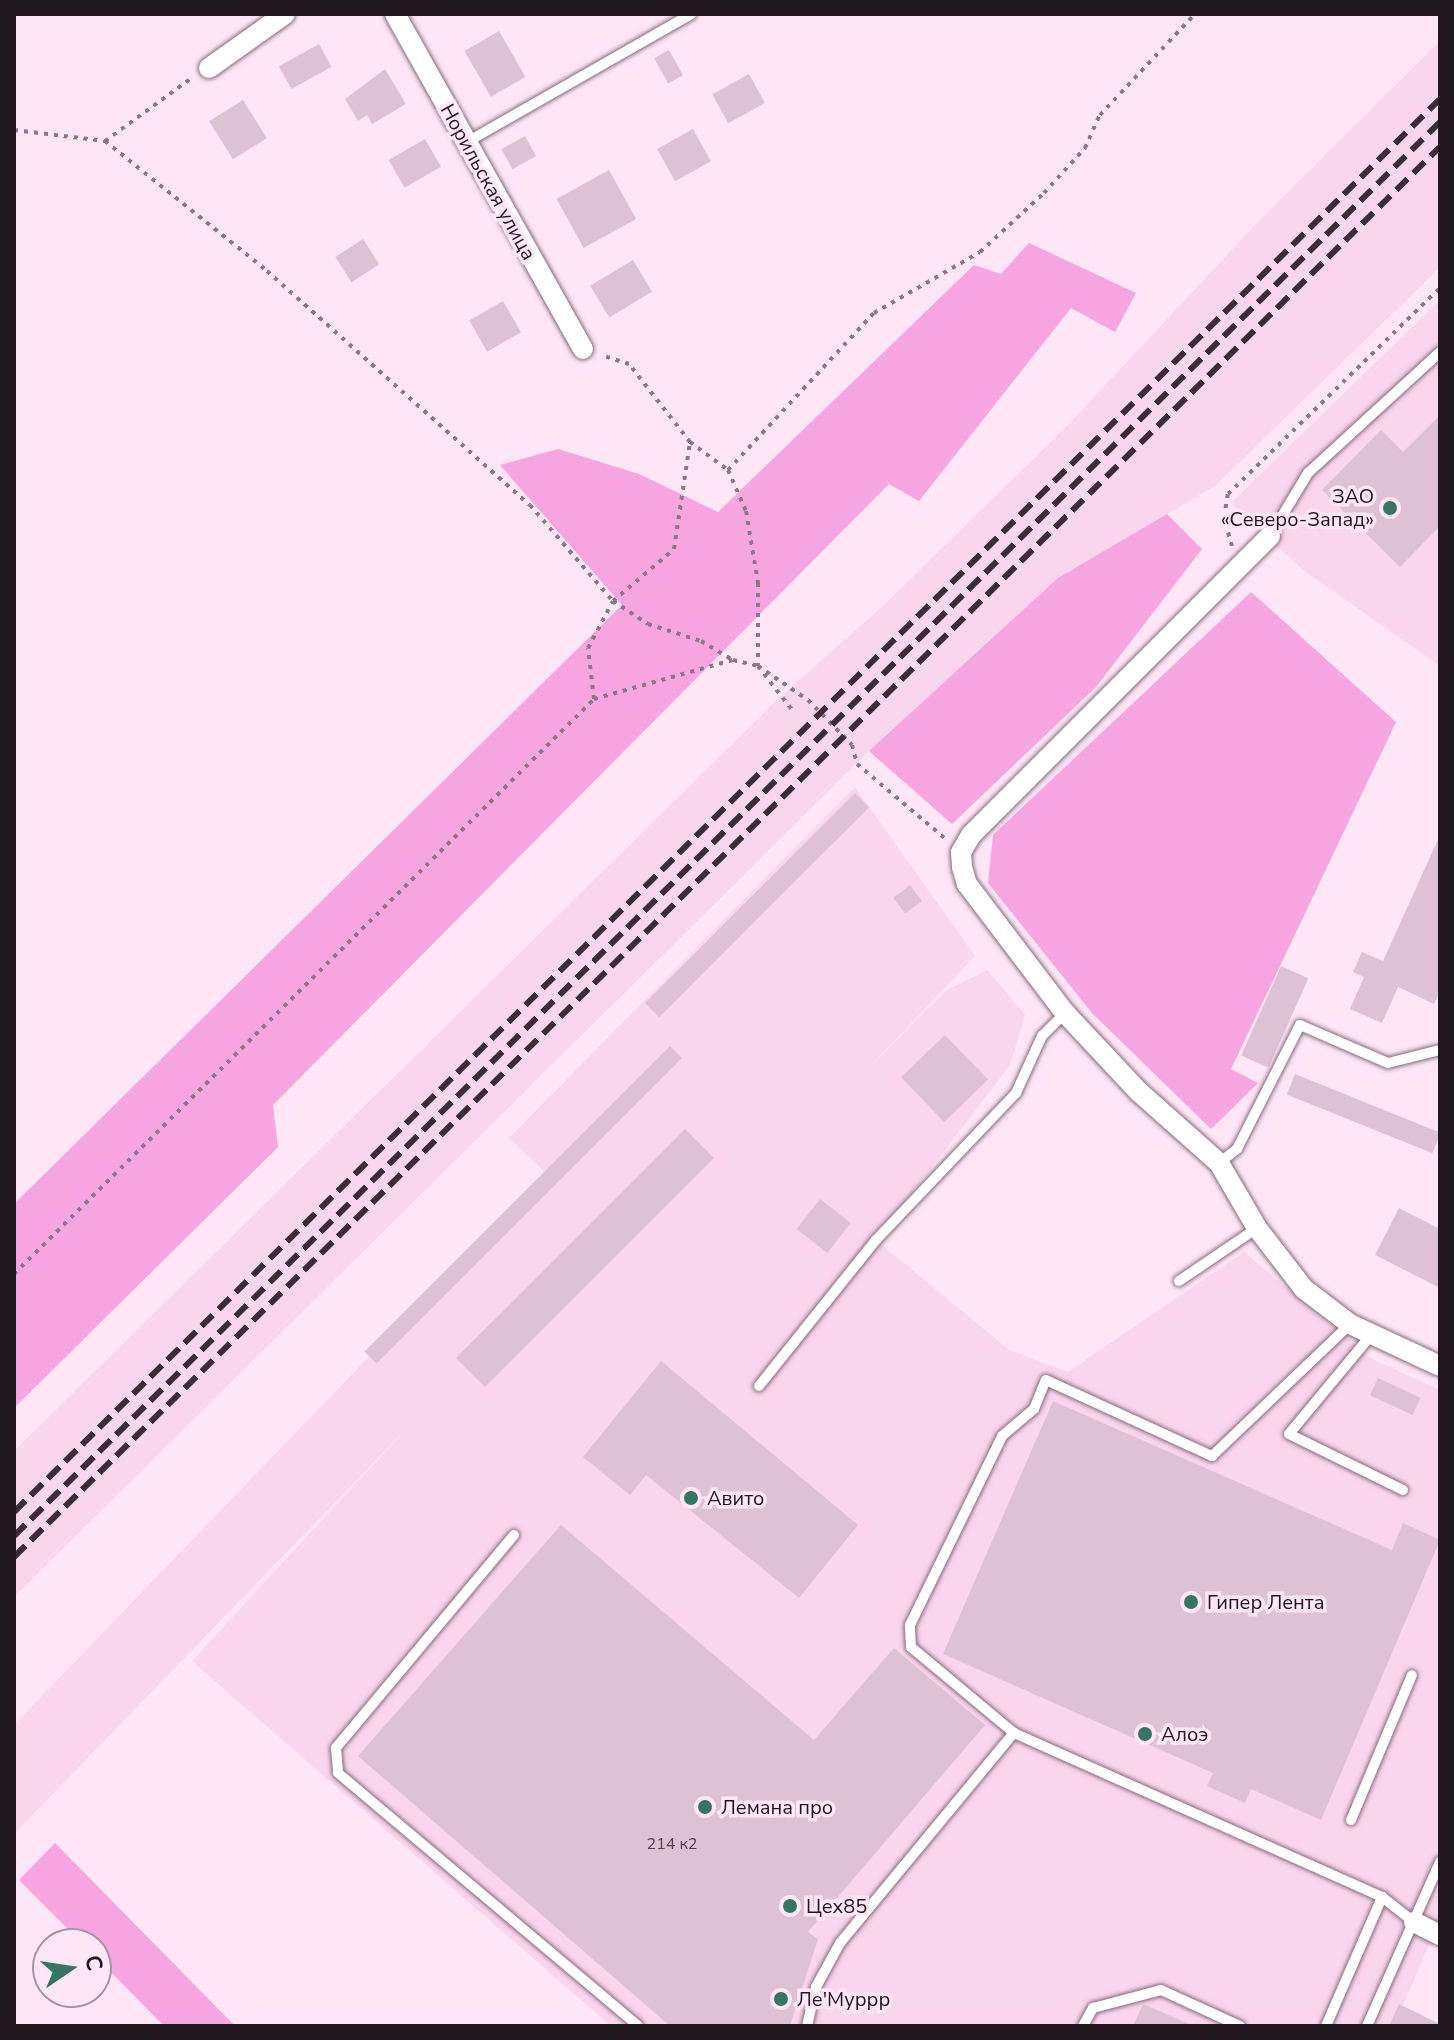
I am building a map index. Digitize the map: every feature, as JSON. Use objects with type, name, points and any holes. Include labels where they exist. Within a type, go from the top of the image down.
[{"type":"street","points":[[209,68],[285,14]]},
{"type":"street","name":"Норильская улица","points":[[395,14],[583,349]]},
{"type":"street","points":[[1270,536],[971,835],[961,852],[967,884],[1065,1013],[1219,1163],[1257,1228],[1304,1289],[1350,1324],[1440,1366]]},
{"type":"street","points":[[1414,1922],[1440,1935]]},
{"type":"lane","points":[[466,143],[691,14]]},
{"type":"lane","points":[[1270,536],[1308,473],[1440,352]]},
{"type":"lane","points":[[759,1386],[886,1229],[1016,1093],[1042,1036],[1065,1013]]},
{"type":"lane","points":[[1219,1163],[1237,1149],[1300,1025],[1388,1063],[1440,1050]]},
{"type":"lane","points":[[1179,1281],[1257,1228]]},
{"type":"lane","points":[[1350,1324],[1212,1456],[1046,1380],[1034,1409],[1002,1436],[910,1625],[911,1647],[1014,1733],[1382,1897],[1414,1922]]},
{"type":"lane","points":[[1372,1334],[1289,1434],[1403,1490]]},
{"type":"lane","points":[[514,1535],[336,1748],[338,1773],[638,2026]]},
{"type":"lane","points":[[1351,1820],[1412,1675]]},
{"type":"lane","points":[[807,2026],[816,1987],[840,1943],[1014,1733]]},
{"type":"lane","points":[[1367,2026],[1440,1862]]},
{"type":"lane","points":[[1326,2026],[1382,1897]]},
{"type":"lane","points":[[1083,2026],[1093,2008],[1161,1990],[1240,2026]]},
{"type":"path","points":[[728,470],[874,313],[980,252],[1044,193],[1085,148],[1100,115],[1195,14]]},
{"type":"path","points":[[105,141],[151,102],[209,68]]},
{"type":"path","points":[[14,130],[105,141],[267,271],[530,505],[613,601],[648,624],[701,641],[733,660],[758,666],[808,700],[852,745],[857,764]]},
{"type":"path","points":[[1236,567],[1224,518],[1228,494],[1440,288]]},
{"type":"path","points":[[583,349],[629,364],[690,442],[728,470],[746,511],[758,583],[758,666],[793,711]]},
{"type":"path","points":[[594,699],[588,648],[613,601],[674,549],[690,442]]},
{"type":"path","points":[[14,1274],[594,699],[733,660]]},
{"type":"path","points":[[849,754],[961,852]]},
{"type":"shaded area","points":[[1440,41],[1440,267],[1215,486],[1058,578],[869,751],[14,1597],[14,1451],[777,700],[883,606],[1068,425],[1257,223]]},
{"type":"shaded area","points":[[1029,243],[1136,293],[1115,332],[1071,308],[919,501],[889,484],[273,1105],[278,1147],[14,1408],[14,1204],[622,605],[500,465],[558,449],[639,474],[718,512],[974,265],[1001,274]]},
{"type":"shaded area","points":[[1440,300],[1440,666],[1303,570],[1231,503]]},
{"type":"shaded area","points":[[1167,514],[1202,549],[1096,687],[952,824],[869,751],[1058,578]]},
{"type":"shaded area","points":[[1251,592],[1396,722],[1231,1069],[1258,1083],[1211,1129],[1092,1013],[988,883],[993,835]]},
{"type":"shaded area","points":[[855,787],[975,956],[859,1078],[947,990],[987,970],[1025,1015],[1010,1065],[876,1240],[1009,1350],[1068,1372],[1244,1252],[1372,1359],[1440,1390],[1440,1920],[1394,2026],[611,2026],[192,1661],[410,1425],[14,1834],[14,1725],[546,1173],[509,1138]]},
{"type":"shaded area","points":[[55,1843],[235,2026],[164,2026],[112,1973],[112,1928],[67,1928],[19,1880]]},
{"type":"building","points":[[499,31],[526,77],[491,97],[464,51]]},
{"type":"building","points":[[319,44],[332,67],[291,89],[279,66]]},
{"type":"building","points":[[669,50],[683,75],[668,84],[654,58]]},
{"type":"building","points":[[385,69],[406,104],[372,124],[367,115],[358,121],[345,99]]},
{"type":"building","points":[[749,74],[765,103],[728,123],[712,94]]},
{"type":"building","points":[[243,100],[267,138],[233,159],[209,121]]},
{"type":"building","points":[[693,129],[711,161],[675,181],[657,149]]},
{"type":"building","points":[[525,136],[536,156],[513,169],[501,149]]},
{"type":"building","points":[[425,139],[441,167],[405,188],[389,160]]},
{"type":"building","points":[[609,170],[636,219],[584,248],[557,199]]},
{"type":"building","points":[[363,239],[379,264],[352,282],[335,257]]},
{"type":"building","points":[[633,260],[652,292],[609,317],[590,286]]},
{"type":"building","points":[[503,301],[521,332],[487,352],[469,320]]},
{"type":"building","name":"ЗАО «Северо-Запад»","points":[[1440,415],[1440,526],[1400,567],[1322,490],[1381,430],[1403,452]]},
{"type":"building","points":[[855,793],[869,807],[659,1017],[645,1003]]},
{"type":"building","points":[[1440,835],[1440,991],[1434,1004],[1398,987],[1382,1023],[1350,1009],[1364,977],[1353,972],[1362,952],[1383,961]]},
{"type":"building","points":[[910,885],[922,901],[905,914],[893,898]]},
{"type":"building","points":[[1281,966],[1308,978],[1269,1068],[1241,1056]]},
{"type":"building","points":[[945,1035],[988,1080],[944,1122],[901,1077]]},
{"type":"building","points":[[670,1046],[682,1058],[377,1363],[365,1351]]},
{"type":"building","points":[[1295,1074],[1440,1133],[1432,1153],[1287,1094]]},
{"type":"building","points":[[685,1129],[714,1158],[485,1387],[456,1358]]},
{"type":"building","points":[[820,1199],[851,1223],[827,1253],[797,1229]]},
{"type":"building","points":[[1399,1208],[1440,1229],[1440,1288],[1375,1255]]},
{"type":"building","points":[[661,1361],[858,1525],[799,1598],[646,1475],[630,1495],[583,1457]]},
{"type":"building","points":[[1378,1378],[1421,1398],[1413,1415],[1370,1395]]},
{"type":"building","name":"Гипер Лента","points":[[1053,1401],[1392,1550],[1403,1523],[1440,1540],[1321,1820],[1251,1789],[1245,1803],[1207,1786],[1213,1773],[943,1654]]},
{"type":"building","points":[[561,1525],[814,1740],[894,1648],[985,1725],[808,1932],[818,1939],[790,2026],[670,2026],[358,1756]]},
{"type":"building","points":[[1143,2004],[1194,2026],[1133,2026]]},
{"type":"building","points":[[1399,2004],[1440,2024],[1440,2026],[1389,2026]]},
{"type":"railway","points":[[14,1512],[1440,99]]},
{"type":"railway","points":[[14,1536],[1440,122]]},
{"type":"railway","points":[[14,1557],[1440,147]]},
{"type":"place","name":"ЗАО «Северо-Запад»","points":[[1390,508]]},
{"type":"place","name":"Авито","points":[[691,1498]]},
{"type":"place","name":"Гипер Лента","points":[[1191,1602]]},
{"type":"place","name":"Алоэ","points":[[1145,1734]]},
{"type":"place","name":"Лемана про","points":[[705,1807]]},
{"type":"place","name":"Цех85","points":[[790,1906]]},
{"type":"place","name":"Ле'Муррр","points":[[781,1999]]}]
